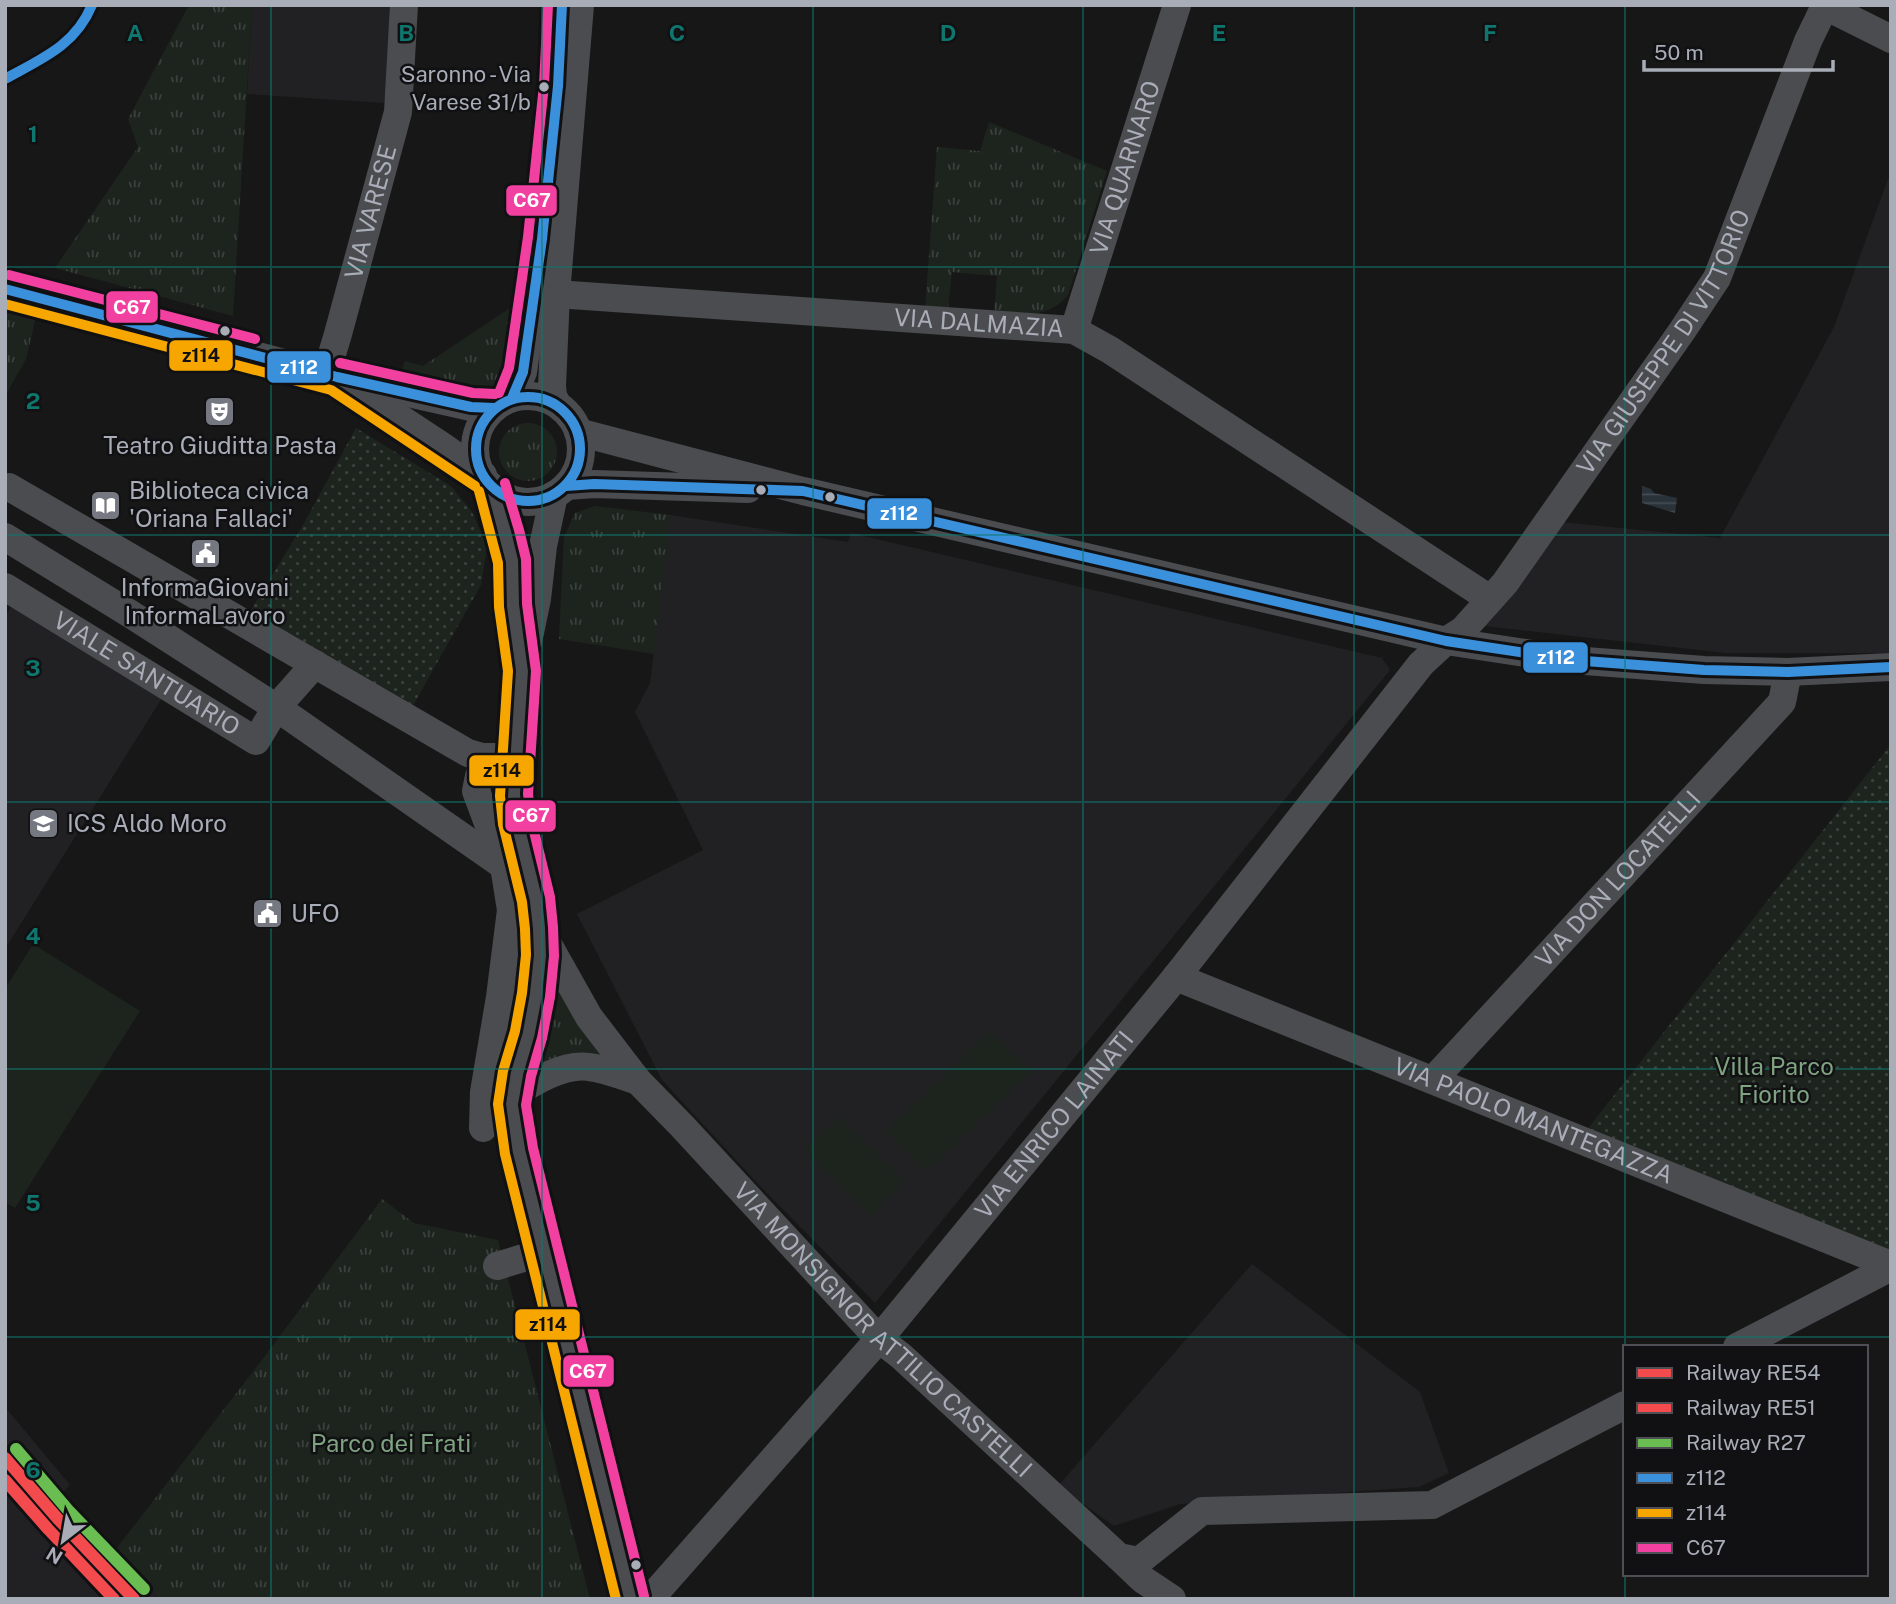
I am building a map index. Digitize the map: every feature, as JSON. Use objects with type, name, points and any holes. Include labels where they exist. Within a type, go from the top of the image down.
[{"type":"street","name":"VIA VARESE","points":[[331,375],[338,334],[398,112],[404,5]]},
{"type":"street","points":[[522,671],[513,605],[510,547],[487,481],[477,462],[475,447],[484,419],[503,403],[523,372],[542,239],[558,86],[562,5]]},
{"type":"street","points":[[557,404],[552,386],[556,294],[579,5]]},
{"type":"street","name":"VIA QUARNARO","points":[[1074,330],[1177,5]]},
{"type":"street","points":[[1824,6],[1891,39]]},
{"type":"street","name":"VIA GIUSEPPE DI VITTORIO","points":[[1446,642],[1464,630],[1505,583],[1717,278],[1824,6]]},
{"type":"street","points":[[5,289],[331,375],[471,407],[503,403],[528,396],[543,398],[557,404],[579,432],[580,461],[575,474],[560,490],[543,546],[537,599],[522,671],[514,794],[517,821],[540,928],[534,1011],[517,1073],[512,1113],[543,1252],[630,1599]]},
{"type":"street","name":"VIA DALMAZIA","points":[[556,294],[1074,330],[1111,350],[1490,599]]},
{"type":"street","points":[[331,375],[442,446],[502,495],[515,500],[541,500],[560,490],[594,484],[803,491]]},
{"type":"street","points":[[579,432],[803,491],[1446,642],[1572,660],[1704,670],[1788,672],[1891,667]]},
{"type":"street","points":[[9,487],[468,753],[494,757],[515,766]]},
{"type":"street","name":"VIALE SANTUARIO","points":[[5,537],[276,708]]},
{"type":"street","name":"VIALE SANTUARIO","points":[[5,587],[256,741],[276,708],[315,664]]},
{"type":"street","name":"VIA ENRICO LAINATI","points":[[650,1599],[879,1339],[1177,977],[1421,664],[1446,642]]},
{"type":"street","name":"VIA DON LOCATELLI","points":[[1433,1080],[1782,702],[1788,672]]},
{"type":"street","points":[[276,708],[506,866]]},
{"type":"street","points":[[479,776],[477,790],[506,866],[510,898],[510,921],[500,998],[484,1092],[483,1128]]},
{"type":"street","name":"VIA MONSIGNOR ATTILIO CASTELLI","points":[[540,928],[589,1017],[638,1081],[879,1339],[1129,1559],[1142,1579],[1172,1599]]},
{"type":"street","name":"VIA PAOLO MANTEGAZZA","points":[[1177,977],[1891,1266]]},
{"type":"street","name":"VIA MONSIGNOR ATTILIO CASTELLI","points":[[513,1096],[530,1084],[570,1067],[588,1066],[638,1081]]},
{"type":"street","points":[[497,1266],[543,1252]]},
{"type":"street","points":[[1741,1345],[1891,1266]]},
{"type":"street","points":[[1129,1559],[1202,1511],[1432,1505],[1623,1406]]},
{"type":"shaded area","points":[[252,5],[393,5],[389,74],[384,103],[247,94]]},
{"type":"shaded area","points":[[1891,171],[1891,653],[1726,653],[1484,626],[1561,522],[1720,538],[1834,327]]},
{"type":"shaded area","points":[[1642,486],[1654,493],[1677,498],[1675,513],[1642,503]]},
{"type":"shaded area","points":[[670,515],[848,542],[851,533],[1382,658],[1390,670],[875,1303],[762,1188],[662,1080],[577,914],[703,850],[635,712],[650,683]]},
{"type":"shaded area","name":"ICS Aldo Moro","points":[[12,605],[162,698],[5,949],[5,617]]},
{"type":"shaded area","points":[[1252,1264],[1420,1392],[1449,1473],[1419,1487],[1180,1504],[1114,1526],[1058,1486]]},
{"type":"shaded area","points":[[5,1407],[70,1485],[60,1495],[159,1599],[5,1599]]},
{"type":"green space","points":[[189,5],[252,5],[233,316],[55,268],[138,147],[128,119]]},
{"type":"green space","points":[[989,122],[1107,171],[1068,295],[1060,303],[1043,312],[994,314],[997,276],[952,272],[948,310],[925,309],[937,147],[980,151]]},
{"type":"green space","points":[[510,308],[520,311],[513,365],[506,381],[496,391],[481,398],[398,378],[405,361],[423,366]]},
{"type":"green space","points":[[5,309],[36,317],[26,359],[5,396]]},
{"type":"green space","points":[[528,423],[539,425],[552,436],[557,452],[555,463],[544,476],[528,481],[517,479],[504,468],[499,452],[501,441],[512,428]]},
{"type":"green space","points":[[356,428],[451,486],[472,512],[487,546],[481,585],[411,709],[251,610],[303,525]]},
{"type":"green space","points":[[595,506],[670,515],[654,654],[559,639],[564,537],[575,513]]},
{"type":"green space","name":"Villa Parco Fiorito","points":[[1891,744],[1891,1251],[1586,1131]]},
{"type":"green space","points":[[33,944],[140,1011],[15,1208],[5,1202],[5,989]]},
{"type":"green space","points":[[555,976],[601,1056],[575,1054],[535,1071],[543,1048]]},
{"type":"green space","points":[[990,1031],[1031,1072],[926,1172],[886,1131]]},
{"type":"green space","points":[[838,1116],[905,1181],[871,1216],[804,1151]]},
{"type":"green space","name":"Parco dei Frati","points":[[382,1199],[414,1223],[498,1240],[590,1599],[159,1599],[113,1553]]},
{"type":"rail line","name":"R27","points":[[16,1449],[68,1510],[144,1589]]},
{"type":"rail line","name":"RE54","points":[[5,1458],[134,1599]]},
{"type":"rail line","name":"RE51","points":[[5,1480],[114,1599]]},
{"type":"transit line","name":"z112","points":[[5,79],[56,50],[76,31],[92,5]]},
{"type":"transit line","name":"C67","points":[[499,393],[509,368],[528,237],[544,85],[548,5]]},
{"type":"transit line","name":"z112","points":[[512,398],[523,372],[542,239],[558,86],[562,5]]},
{"type":"transit line","name":"C67","points":[[9,275],[255,339]]},
{"type":"transit line","name":"z112","points":[[5,289],[337,377],[471,407],[494,408]]},
{"type":"transit line","name":"z114","points":[[5,304],[331,390],[475,486]]},
{"type":"transit line","name":"C67","points":[[340,363],[473,393],[495,394]]},
{"type":"transit line","name":"z112","points":[[528,397],[548,401],[565,412],[576,429],[580,449],[576,469],[565,486],[548,497],[528,501],[508,497],[491,486],[480,469],[476,449],[480,429],[491,412],[508,401],[528,397]]},
{"type":"transit line","name":"C67","points":[[505,483],[526,559],[527,604],[536,671],[528,794],[531,819],[550,897],[554,956],[550,997],[526,1105],[533,1148],[644,1596]]},
{"type":"transit line","name":"z112","points":[[566,486],[594,484],[803,491],[1446,641],[1572,660],[1704,670],[1788,672],[1891,667]]},
{"type":"transit line","name":"z114","points":[[479,491],[498,563],[499,607],[508,671],[500,796],[503,824],[522,902],[526,955],[515,1031],[503,1071],[498,1104],[505,1154],[616,1599]]},
{"type":"place","name":"Saronno - Via Varese 31/b","points":[[544,87]]},
{"type":"place","name":"Teatro Giuditta Pasta","points":[[220,412]]},
{"type":"place","name":"Biblioteca civica 'Oriana Fallaci'","points":[[106,505]]},
{"type":"place","name":"InformaGiovani InformaLavoro","points":[[205,554]]},
{"type":"place","name":"ICS Aldo Moro","points":[[44,824]]},
{"type":"place","name":"UFO","points":[[268,914]]}]
